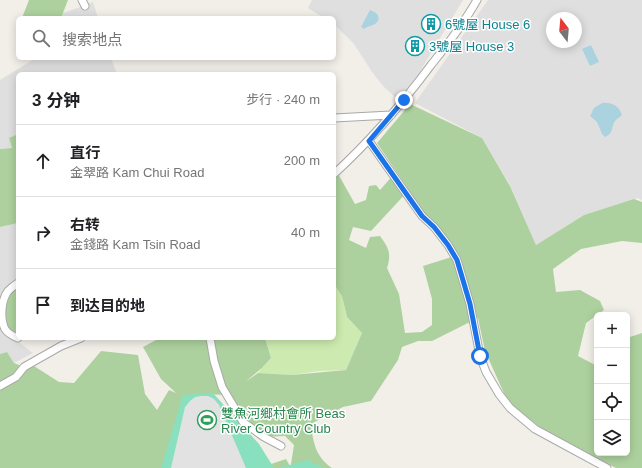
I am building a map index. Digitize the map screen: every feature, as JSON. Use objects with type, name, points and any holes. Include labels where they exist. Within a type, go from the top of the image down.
[{"type":"street","points":[[336,172],[369,141],[408,96],[465,22],[477,0]]},
{"type":"street","points":[[336,118],[391,115]]},
{"type":"street","points":[[369,141],[422,216],[434,227],[457,260],[470,304],[480,356],[486,372],[499,394],[510,408],[535,429],[607,468]]},
{"type":"street","points":[[16,285],[8,292],[3,304],[2,317],[4,329],[10,335],[16,337]]},
{"type":"street","points":[[0,386],[16,376],[24,367],[61,346],[76,340]]},
{"type":"street","points":[[210,340],[214,361],[222,387],[243,422],[264,437],[281,446]]},
{"type":"shaded area","points":[[312,0],[463,0],[419,73],[398,100],[384,87],[372,72],[354,44],[336,26],[336,16],[321,16],[308,8]]},
{"type":"shaded area","points":[[488,0],[642,0],[642,200],[638,198],[584,215],[536,245],[509,183],[482,138],[415,103]]},
{"type":"shaded area","points":[[93,2],[97,16],[62,16],[61,14]]},
{"type":"shaded area","points":[[33,60],[112,60],[116,72],[16,72],[16,135],[9,138],[12,148],[0,149],[0,80]]},
{"type":"shaded area","points":[[16,223],[16,280],[4,290],[0,302],[0,227]]},
{"type":"shaded area","points":[[0,326],[1,330],[8,338],[20,343],[33,353],[14,363],[7,352],[0,354]]},
{"type":"shaded area","name":"雙魚河鄉村會所 Beas River Country Club","points":[[208,396],[214,399],[219,405],[246,468],[171,468],[185,407],[195,397]]},
{"type":"green space","points":[[29,0],[68,0],[62,16],[23,16]]},
{"type":"green space","points":[[410,104],[482,138],[510,186],[536,245],[584,215],[634,199],[642,202],[642,243],[622,241],[581,249],[553,269],[556,292],[580,290],[600,301],[604,310],[601,312],[594,312],[594,317],[586,323],[578,356],[594,364],[594,456],[630,456],[630,337],[642,333],[642,468],[616,468],[545,431],[508,402],[485,351],[478,318],[432,341],[418,341],[402,347],[398,360],[371,401],[343,407],[311,424],[316,449],[322,459],[332,468],[292,468],[291,464],[294,445],[285,436],[264,437],[240,416],[227,395],[202,394],[168,468],[0,468],[0,354],[7,352],[14,363],[24,367],[34,366],[59,382],[74,383],[101,351],[138,355],[145,394],[157,410],[169,390],[176,393],[161,379],[143,347],[156,340],[266,340],[271,358],[262,368],[245,382],[258,373],[292,375],[346,370],[362,333],[347,317],[342,296],[336,287],[336,173],[337,172],[355,204],[366,200],[369,186],[376,185],[380,190],[395,173],[408,191],[371,231],[353,227],[349,240],[366,248],[370,237],[380,236],[385,244],[389,254],[387,268],[399,294],[405,333],[422,332],[432,325],[432,299],[423,266],[458,255],[436,224],[427,217],[377,143]]},
{"type":"green space","points":[[16,135],[16,223],[0,227],[0,149],[12,148],[9,138]]},
{"type":"green space","points":[[336,287],[342,296],[347,317],[362,333],[346,370],[319,371],[292,375],[258,373],[271,358],[266,340],[336,340]]},
{"type":"green space","points":[[16,289],[16,333],[9,328],[6,323],[5,314],[6,306],[12,292]]},
{"type":"green space","name":"雙魚河鄉村會所 Beas River Country Club","points":[[213,393],[259,444],[274,468],[161,468],[183,395]]},
{"type":"green space","points":[[286,459],[291,468],[259,468]]},
{"type":"green space","name":"雙魚河鄉村會所 Beas River Country Club","points":[[307,460],[324,468],[279,468]]},
{"type":"water","points":[[370,10],[377,14],[378,21],[364,29],[361,27]]},
{"type":"water","points":[[591,45],[599,62],[590,66],[582,49]]},
{"type":"water","points":[[602,103],[615,105],[622,115],[614,122],[610,134],[605,137],[602,134],[597,122],[590,116],[594,108]]},
{"type":"place","name":"6號屋 House 6","points":[[431,24]]},
{"type":"place","name":"3號屋 House 3","points":[[415,46]]},
{"type":"place","name":"雙魚河鄉村會所 Beas River Country Club","points":[[207,420]]},
{"type":"route","points":[[404,100],[369,141],[422,216],[434,227],[457,260],[470,304],[480,356]]}]
